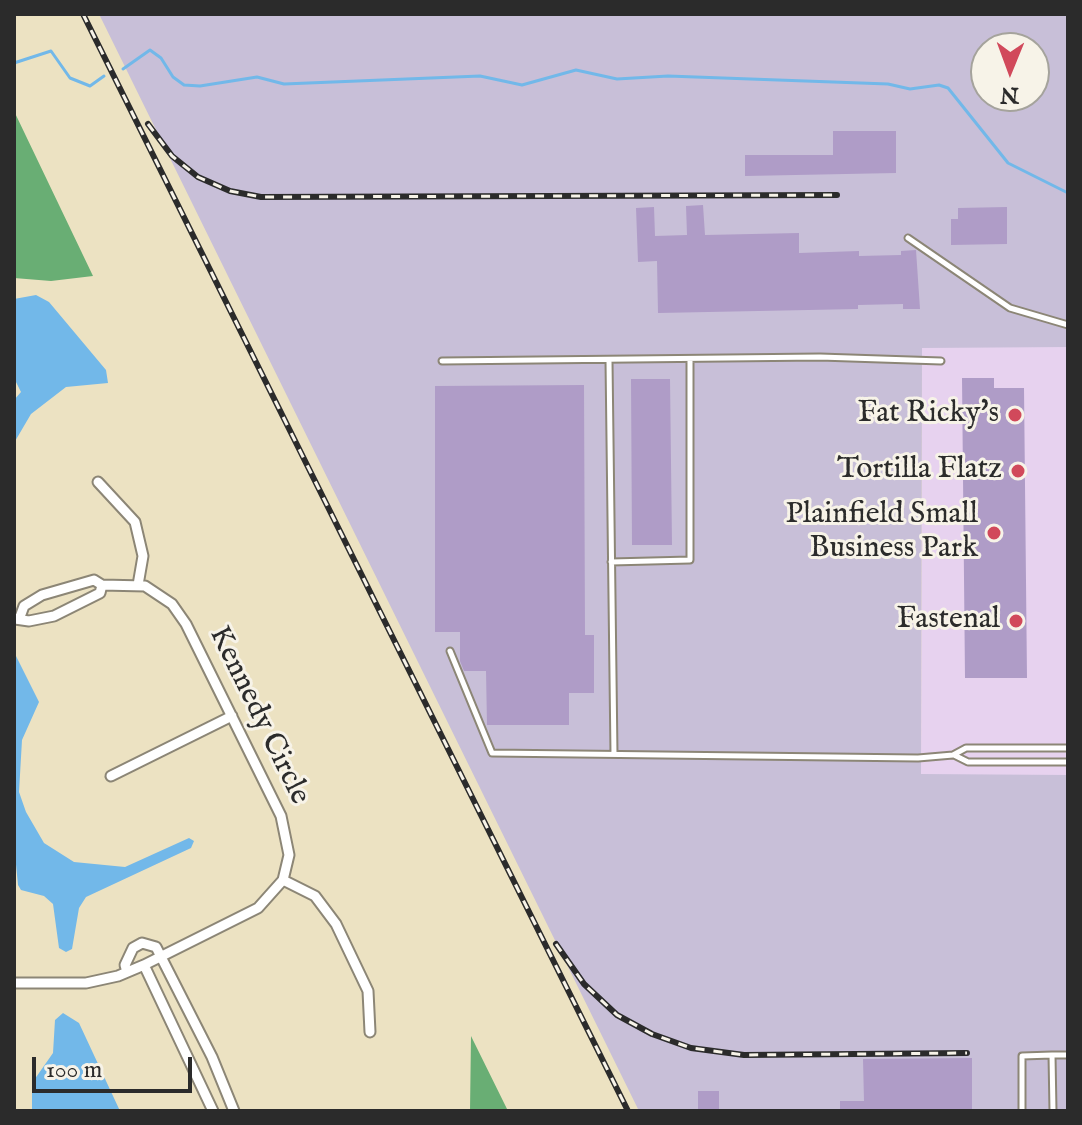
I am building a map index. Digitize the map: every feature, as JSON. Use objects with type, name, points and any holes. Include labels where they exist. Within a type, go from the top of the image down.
[{"type":"street","points":[[98,482],[135,522],[143,556],[138,585],[102,585],[94,580],[56,590],[28,603],[17,618],[29,621],[54,616],[100,593],[102,585]]},
{"type":"street","name":"Kennedy Circle","points":[[138,585],[163,596],[179,613],[232,716],[286,829],[289,855],[283,880]]},
{"type":"street","points":[[111,776],[232,716]]},
{"type":"street","points":[[14,983],[86,983],[127,972],[250,914],[266,902],[283,880],[315,896],[336,924],[368,991],[370,1032]]},
{"type":"street","points":[[127,972],[128,953],[142,943],[156,947],[205,1042],[232,1106],[212,1109],[188,1051],[144,965]]},
{"type":"street","points":[[188,1051],[205,1042]]},
{"type":"lane","points":[[908,238],[1010,308],[1068,325]]},
{"type":"lane","points":[[442,361],[820,357],[941,361]]},
{"type":"lane","points":[[611,562],[690,560],[690,360]]},
{"type":"lane","points":[[609,361],[614,754]]},
{"type":"lane","points":[[450,651],[492,753],[918,758],[953,755],[966,748],[1068,748]]},
{"type":"lane","points":[[953,755],[968,762],[1068,762]]},
{"type":"lane","points":[[1052,1055],[1053,1111]]},
{"type":"lane","points":[[1022,1111],[1022,1056],[1068,1055]]},
{"type":"shaded area","points":[[99,14],[1068,14],[1068,347],[922,348],[921,774],[1068,775],[1068,1111],[639,1111]]},
{"type":"shaded area","points":[[922,347],[1068,347],[1068,775],[921,775]]},
{"type":"green space","points":[[14,111],[93,276],[51,281],[14,278]]},
{"type":"green space","points":[[471,1036],[508,1111],[470,1111]]},
{"type":"water","points":[[36,295],[49,302],[106,370],[108,383],[66,387],[31,414],[14,443],[14,400],[21,392],[14,378],[14,299]]},
{"type":"water","points":[[14,652],[39,702],[22,740],[19,792],[26,812],[44,843],[74,862],[125,867],[189,838],[194,841],[191,848],[86,897],[79,908],[72,949],[66,952],[59,948],[53,904],[44,896],[21,890],[18,885],[14,844]]},
{"type":"water","points":[[63,1013],[79,1023],[120,1111],[32,1111],[32,1083],[53,1053],[55,1020]]},
{"type":"building","points":[[833,131],[896,131],[896,173],[745,176],[745,155],[833,155]]},
{"type":"building","points":[[703,205],[705,235],[799,233],[799,253],[859,251],[859,256],[901,255],[901,251],[916,250],[920,309],[903,309],[903,304],[858,305],[858,309],[658,313],[657,261],[638,262],[636,208],[654,207],[655,236],[687,235],[686,206]]},
{"type":"building","points":[[1007,207],[1007,244],[951,245],[951,219],[958,219],[958,208]]},
{"type":"building","name":"Plainfield Small Business Park","points":[[962,378],[994,378],[994,388],[1024,388],[1027,678],[965,678]]},
{"type":"building","points":[[631,379],[670,379],[672,545],[632,545]]},
{"type":"building","points":[[584,385],[585,635],[594,635],[594,693],[569,693],[569,725],[487,725],[486,671],[464,671],[460,661],[460,632],[435,632],[435,386]]},
{"type":"building","points":[[972,1058],[972,1111],[840,1111],[840,1101],[864,1101],[863,1059]]},
{"type":"building","points":[[698,1091],[719,1091],[719,1111],[698,1111]]},
{"type":"waterway","points":[[123,69],[150,50],[184,85],[200,86],[257,77],[284,84],[480,76],[522,85],[576,70],[617,79],[668,76],[888,84],[910,89],[939,85],[948,88],[1008,163],[1068,193]]},
{"type":"waterway","points":[[14,63],[51,51],[70,78],[90,86],[104,76]]},
{"type":"railway","points":[[83,14],[628,1111]]},
{"type":"railway","points":[[148,124],[172,156],[198,177],[230,191],[261,197],[837,195]]},
{"type":"railway","points":[[556,944],[584,984],[617,1015],[652,1034],[691,1048],[744,1055],[967,1053]]},
{"type":"place","name":"Fat Ricky's","points":[[1015,415]]},
{"type":"place","name":"Tortilla Flatz","points":[[1018,471]]},
{"type":"place","name":"Plainfield Small Business Park","points":[[994,533]]},
{"type":"place","name":"Fastenal","points":[[1016,621]]}]
